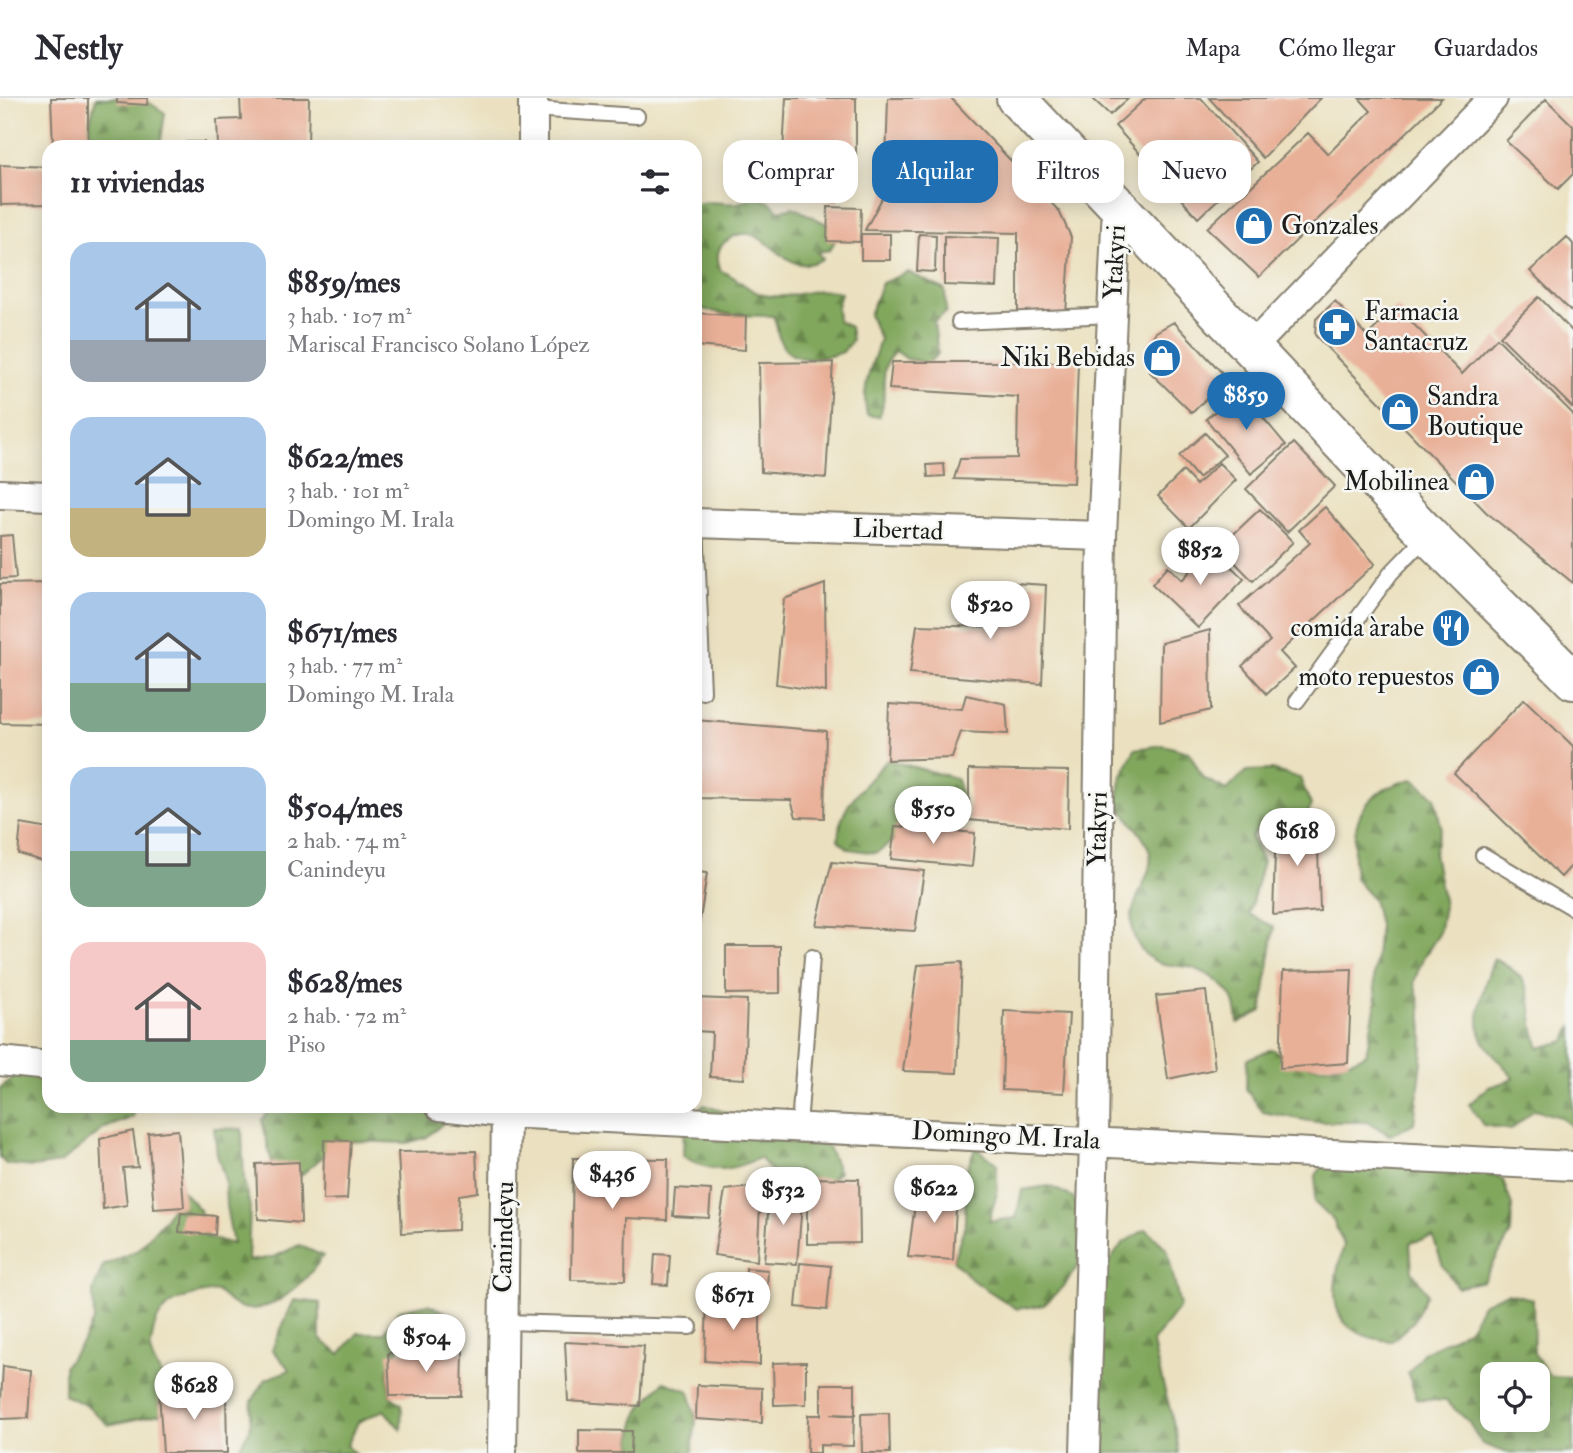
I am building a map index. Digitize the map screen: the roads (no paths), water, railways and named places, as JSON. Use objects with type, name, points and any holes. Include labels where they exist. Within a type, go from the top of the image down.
[{"type":"street","points":[[1016,98],[1428,535],[1573,680]]},
{"type":"street","points":[[1251,348],[1493,98]]},
{"type":"street","points":[[533,104],[533,140]]},
{"type":"street","name":"Ytakyri","points":[[1085,1453],[1094,1140],[1102,536],[1117,205]]},
{"type":"street","points":[[0,494],[42,496]]},
{"type":"street","name":"Libertad","points":[[702,523],[1102,536]]},
{"type":"street","points":[[0,1061],[42,1065]]},
{"type":"street","name":"Canindeyu","points":[[502,1453],[506,1113]]},
{"type":"street","name":"Domingo M. Irala","points":[[575,1113],[1573,1166]]},
{"type":"lane","points":[[533,104],[637,116]]},
{"type":"lane","points":[[959,322],[1112,315]]},
{"type":"lane","points":[[1297,701],[1391,572],[1428,535]]},
{"type":"lane","points":[[702,671],[703,692]]},
{"type":"lane","points":[[1483,855],[1573,908]]},
{"type":"lane","points":[[799,1126],[811,957]]},
{"type":"lane","points":[[503,1322],[690,1327]]},
{"type":"place","name":"Gonzales","points":[[1254,226]]},
{"type":"place","name":"Farmacia Santacruz","points":[[1337,327]]},
{"type":"place","name":"Niki Bebidas","points":[[1162,358]]},
{"type":"place","name":"Sandra Boutique","points":[[1400,412]]},
{"type":"place","name":"Mobilinea","points":[[1476,482]]},
{"type":"place","name":"comida àrabe","points":[[1451,628]]},
{"type":"place","name":"moto repuestos","points":[[1481,677]]}]
